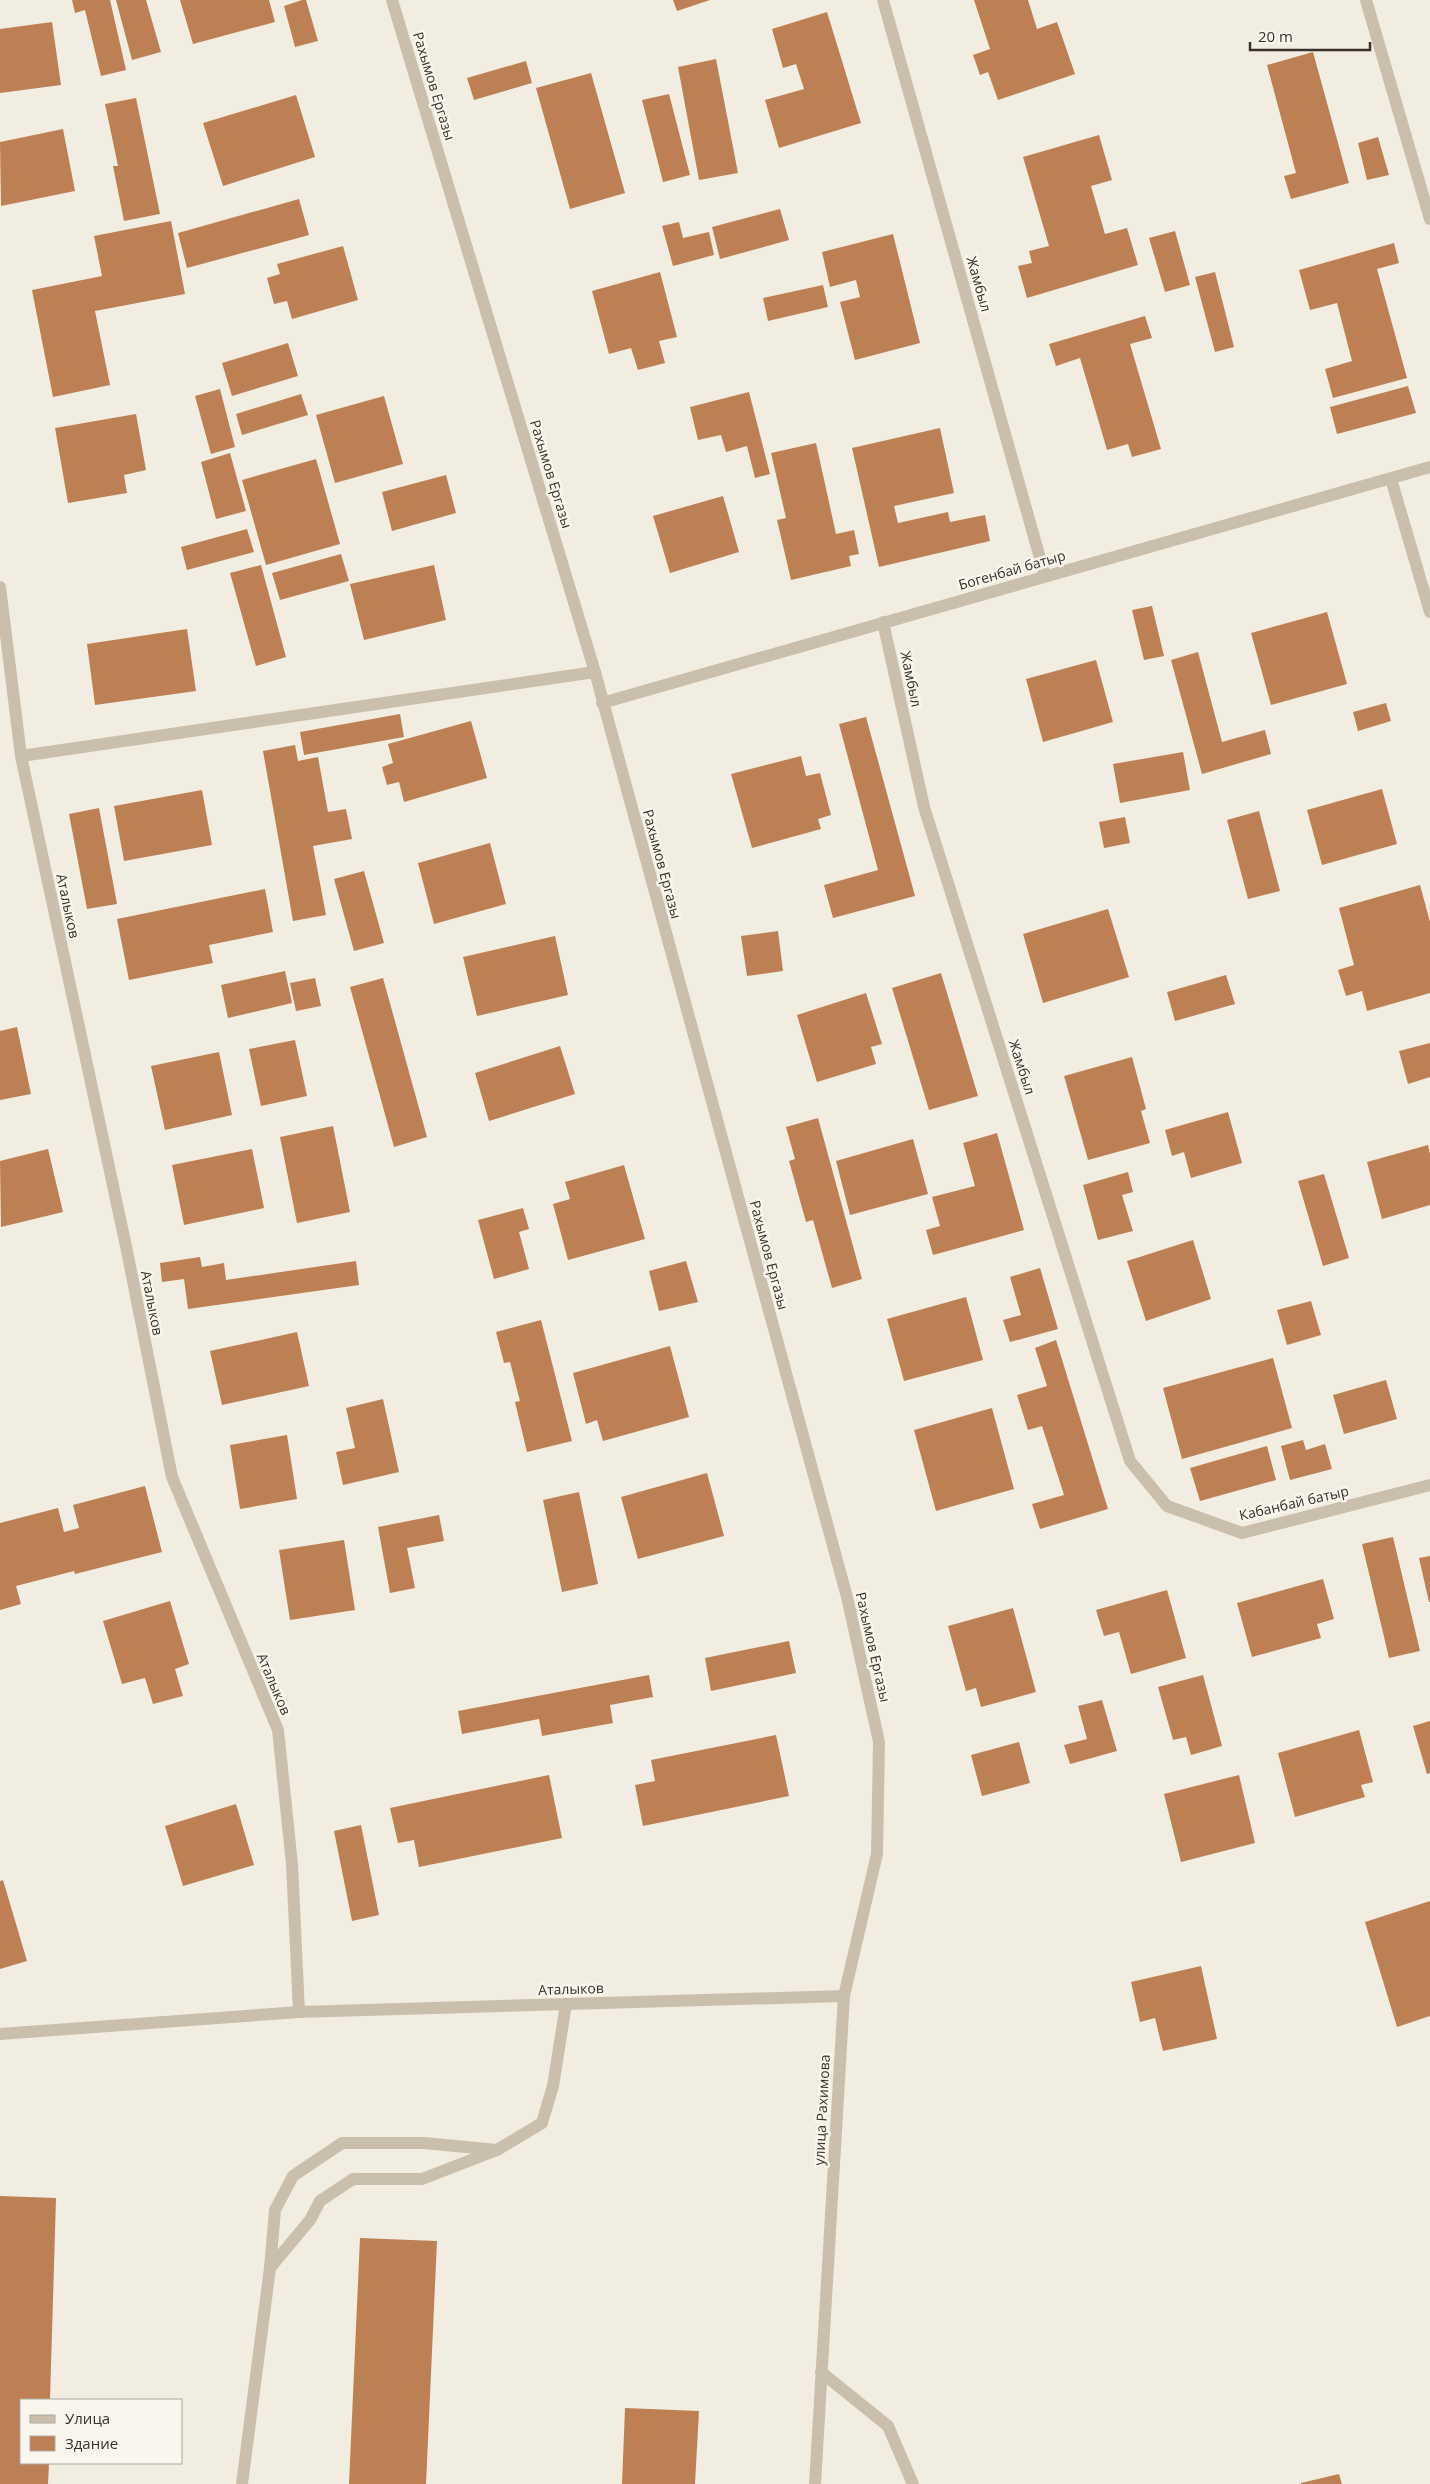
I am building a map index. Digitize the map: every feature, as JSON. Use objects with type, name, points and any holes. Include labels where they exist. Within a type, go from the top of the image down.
[{"type":"street","name":"Рахымов Ергазы","points":[[392,0],[595,672],[847,1597],[879,1742]]},
{"type":"street","name":"Жамбыл","points":[[884,0],[1045,576]]},
{"type":"street","points":[[1366,0],[1430,219]]},
{"type":"street","name":"Богенбай батыр","points":[[602,703],[1430,467]]},
{"type":"street","points":[[1391,479],[1430,612]]},
{"type":"street","name":"Аталыков","points":[[0,587],[21,756],[125,1241],[172,1477],[278,1730],[292,1864],[299,2012]]},
{"type":"street","name":"Жамбыл","points":[[883,622],[924,807],[1130,1461],[1167,1506]]},
{"type":"street","points":[[21,756],[595,672]]},
{"type":"street","name":"Кабанбай батыр","points":[[1167,1506],[1242,1533],[1430,1485]]},
{"type":"street","name":"улица Рахимова","points":[[815,2484],[844,1996],[877,1854],[879,1742]]},
{"type":"street","name":"Аталыков","points":[[0,2034],[299,2012],[844,1996]]},
{"type":"street","points":[[270,2268],[310,2220],[320,2201],[353,2179],[422,2179],[498,2150],[542,2123],[553,2086],[566,2004]]},
{"type":"street","points":[[242,2484],[270,2268],[275,2210],[293,2176],[342,2143],[424,2143],[498,2150]]},
{"type":"street","points":[[821,2372],[888,2426],[913,2484]]},
{"type":"building","points":[[72,0],[110,0],[126,70],[101,76],[85,10],[75,13]]},
{"type":"building","points":[[116,0],[146,0],[161,52],[132,60]]},
{"type":"building","points":[[180,0],[269,0],[275,22],[193,44]]},
{"type":"building","points":[[306,0],[318,41],[295,47],[284,6]]},
{"type":"building","points":[[673,0],[710,0],[677,11]]},
{"type":"building","points":[[974,0],[1028,0],[1037,29],[1057,22],[1075,74],[998,100],[988,72],[980,75],[973,55],[990,49]]},
{"type":"building","points":[[827,12],[861,123],[779,148],[765,100],[804,89],[796,64],[783,68],[772,29]]},
{"type":"building","points":[[52,22],[61,85],[0,93],[0,29]]},
{"type":"building","points":[[1313,52],[1349,183],[1291,199],[1284,176],[1296,173],[1267,65]]},
{"type":"building","points":[[716,59],[738,173],[699,180],[678,67]]},
{"type":"building","points":[[526,61],[532,83],[474,100],[467,78]]},
{"type":"building","points":[[591,73],[625,193],[570,209],[536,88]]},
{"type":"building","points":[[669,94],[690,175],[663,182],[642,100]]},
{"type":"building","points":[[296,95],[315,157],[223,186],[203,123]]},
{"type":"building","points":[[136,98],[160,214],[124,221],[113,166],[118,166],[105,104]]},
{"type":"building","points":[[63,129],[75,191],[1,206],[0,142]]},
{"type":"building","points":[[1099,135],[1112,180],[1091,186],[1105,234],[1127,228],[1138,265],[1027,298],[1018,266],[1032,263],[1029,251],[1049,246],[1023,157]]},
{"type":"building","points":[[1378,137],[1389,175],[1367,180],[1358,143]]},
{"type":"building","points":[[299,199],[309,235],[187,268],[178,233]]},
{"type":"building","points":[[780,209],[789,240],[720,259],[712,227]]},
{"type":"building","points":[[171,221],[185,294],[95,311],[110,385],[53,397],[32,290],[102,276],[94,236]]},
{"type":"building","points":[[679,222],[683,238],[709,232],[714,255],[673,266],[662,226]]},
{"type":"building","points":[[1175,231],[1190,285],[1165,292],[1149,238]]},
{"type":"building","points":[[893,234],[920,343],[855,360],[840,302],[860,297],[856,280],[830,287],[822,252]]},
{"type":"building","points":[[1394,243],[1399,263],[1377,269],[1407,378],[1333,398],[1325,369],[1352,361],[1337,303],[1310,310],[1299,270]]},
{"type":"building","points":[[343,246],[358,300],[292,319],[287,301],[274,304],[267,278],[280,274],[277,264]]},
{"type":"building","points":[[660,272],[677,337],[659,341],[665,363],[638,370],[631,348],[609,354],[592,291]]},
{"type":"building","points":[[1215,272],[1234,347],[1215,352],[1195,277]]},
{"type":"building","points":[[823,285],[828,307],[768,321],[763,298]]},
{"type":"building","points":[[1145,316],[1152,338],[1130,344],[1161,449],[1132,457],[1128,444],[1107,450],[1080,358],[1056,366],[1049,344]]},
{"type":"building","points":[[288,343],[298,376],[232,396],[222,363]]},
{"type":"building","points":[[1408,386],[1416,413],[1337,434],[1330,407]]},
{"type":"building","points":[[220,389],[235,447],[211,454],[195,396]]},
{"type":"building","points":[[749,392],[770,474],[755,478],[747,446],[726,452],[721,435],[698,440],[690,407]]},
{"type":"building","points":[[301,394],[308,415],[242,435],[236,414]]},
{"type":"building","points":[[384,396],[403,464],[335,483],[316,415]]},
{"type":"building","points":[[136,414],[146,470],[124,475],[127,493],[68,503],[55,428]]},
{"type":"building","points":[[940,428],[954,493],[894,506],[898,523],[948,512],[950,522],[985,515],[990,541],[879,567],[852,448]]},
{"type":"building","points":[[816,443],[836,534],[854,530],[859,554],[849,556],[851,566],[791,580],[777,520],[786,518],[771,453]]},
{"type":"building","points":[[230,453],[246,511],[216,519],[201,462]]},
{"type":"building","points":[[316,459],[340,544],[266,565],[242,480]]},
{"type":"building","points":[[446,475],[456,513],[392,531],[382,492]]},
{"type":"building","points":[[723,496],[739,552],[670,573],[653,516]]},
{"type":"building","points":[[247,529],[254,552],[187,570],[181,547]]},
{"type":"building","points":[[341,554],[349,581],[280,600],[272,573]]},
{"type":"building","points":[[261,565],[286,657],[256,666],[230,573]]},
{"type":"building","points":[[434,565],[446,620],[364,640],[350,584]]},
{"type":"building","points":[[1152,606],[1164,656],[1144,660],[1132,610]]},
{"type":"building","points":[[1327,612],[1347,684],[1271,705],[1251,633]]},
{"type":"building","points":[[187,629],[196,691],[95,705],[87,644]]},
{"type":"building","points":[[1198,652],[1222,742],[1265,730],[1271,754],[1202,774],[1171,660]]},
{"type":"building","points":[[1096,660],[1113,722],[1043,742],[1026,679]]},
{"type":"building","points":[[1386,703],[1391,721],[1358,731],[1353,712]]},
{"type":"building","points":[[400,714],[404,737],[304,755],[300,732]]},
{"type":"building","points":[[866,717],[915,896],[833,918],[824,885],[878,870],[839,724]]},
{"type":"building","points":[[471,721],[487,778],[404,802],[399,782],[387,785],[382,767],[393,763],[388,744]]},
{"type":"building","points":[[295,745],[298,761],[318,757],[328,812],[346,809],[352,839],[313,846],[326,915],[293,921],[263,751]]},
{"type":"building","points":[[1183,752],[1190,790],[1120,803],[1113,764]]},
{"type":"building","points":[[801,756],[806,776],[820,773],[831,815],[818,819],[821,829],[752,848],[731,774]]},
{"type":"building","points":[[1382,789],[1397,844],[1322,865],[1307,810]]},
{"type":"building","points":[[202,790],[212,845],[124,861],[114,806]]},
{"type":"building","points":[[99,808],[117,904],[87,909],[69,814]]},
{"type":"building","points":[[1259,811],[1280,891],[1248,899],[1227,820]]},
{"type":"building","points":[[1125,817],[1130,843],[1104,848],[1099,822]]},
{"type":"building","points":[[490,843],[506,904],[434,924],[418,863]]},
{"type":"building","points":[[364,871],[384,943],[354,951],[334,879]]},
{"type":"building","points":[[1420,885],[1430,922],[1430,993],[1367,1011],[1362,991],[1346,996],[1338,970],[1354,965],[1339,908]]},
{"type":"building","points":[[265,889],[273,932],[209,945],[213,963],[129,980],[117,919]]},
{"type":"building","points":[[1108,909],[1129,977],[1043,1003],[1023,934]]},
{"type":"building","points":[[778,931],[783,971],[747,976],[741,936]]},
{"type":"building","points":[[555,936],[568,995],[477,1016],[463,957]]},
{"type":"building","points":[[285,971],[292,1003],[228,1018],[221,985]]},
{"type":"building","points":[[941,973],[978,1096],[929,1110],[892,988]]},
{"type":"building","points":[[1226,975],[1235,1004],[1175,1021],[1167,992]]},
{"type":"building","points":[[315,978],[321,1006],[296,1011],[290,983]]},
{"type":"building","points":[[383,978],[427,1137],[394,1147],[350,987]]},
{"type":"building","points":[[866,993],[882,1044],[871,1047],[876,1064],[817,1082],[797,1015]]},
{"type":"building","points":[[17,1027],[31,1094],[0,1100],[0,1031]]},
{"type":"building","points":[[295,1040],[307,1096],[261,1106],[249,1049]]},
{"type":"building","points":[[1430,1043],[1430,1077],[1408,1084],[1399,1051]]},
{"type":"building","points":[[560,1046],[575,1094],[489,1121],[475,1073]]},
{"type":"building","points":[[219,1052],[232,1115],[165,1130],[151,1066]]},
{"type":"building","points":[[1132,1057],[1146,1109],[1141,1111],[1150,1143],[1088,1160],[1064,1076]]},
{"type":"building","points":[[1228,1112],[1242,1163],[1191,1178],[1184,1152],[1172,1156],[1165,1130]]},
{"type":"building","points":[[818,1118],[862,1279],[832,1288],[813,1220],[806,1222],[789,1161],[795,1159],[786,1127]]},
{"type":"building","points":[[333,1126],[350,1212],[297,1223],[280,1137]]},
{"type":"building","points":[[997,1133],[1024,1230],[933,1255],[926,1230],[940,1226],[932,1197],[975,1186],[963,1143]]},
{"type":"building","points":[[913,1139],[928,1194],[850,1215],[836,1161]]},
{"type":"building","points":[[1428,1145],[1430,1154],[1430,1205],[1382,1219],[1367,1162]]},
{"type":"building","points":[[48,1149],[63,1212],[1,1227],[0,1161]]},
{"type":"building","points":[[252,1149],[264,1208],[184,1225],[172,1165]]},
{"type":"building","points":[[624,1165],[645,1239],[568,1260],[553,1204],[570,1199],[565,1182]]},
{"type":"building","points":[[1128,1172],[1133,1192],[1122,1195],[1133,1231],[1098,1240],[1083,1185]]},
{"type":"building","points":[[1324,1174],[1349,1258],[1323,1266],[1298,1181]]},
{"type":"building","points":[[523,1208],[529,1229],[519,1232],[529,1269],[494,1279],[478,1220]]},
{"type":"building","points":[[1193,1240],[1211,1299],[1146,1321],[1127,1261]]},
{"type":"building","points":[[200,1257],[202,1267],[224,1263],[226,1280],[356,1261],[359,1285],[188,1309],[184,1279],[162,1282],[160,1263]]},
{"type":"building","points":[[686,1261],[698,1302],[659,1311],[649,1271]]},
{"type":"building","points":[[1040,1268],[1058,1329],[1010,1342],[1003,1320],[1021,1315],[1010,1277]]},
{"type":"building","points":[[966,1297],[983,1360],[904,1381],[887,1319]]},
{"type":"building","points":[[1311,1301],[1321,1335],[1287,1345],[1277,1310]]},
{"type":"building","points":[[541,1320],[572,1441],[527,1452],[515,1402],[520,1401],[510,1362],[504,1363],[496,1332]]},
{"type":"building","points":[[297,1332],[309,1386],[222,1405],[210,1351]]},
{"type":"building","points":[[1056,1340],[1108,1509],[1040,1529],[1032,1504],[1064,1495],[1042,1426],[1028,1430],[1017,1395],[1047,1386],[1035,1348]]},
{"type":"building","points":[[670,1346],[689,1417],[603,1441],[597,1420],[586,1424],[573,1373]]},
{"type":"building","points":[[1273,1358],[1292,1428],[1182,1459],[1163,1388]]},
{"type":"building","points":[[1386,1380],[1397,1419],[1344,1434],[1333,1395]]},
{"type":"building","points":[[383,1399],[399,1472],[343,1485],[336,1452],[355,1448],[346,1408]]},
{"type":"building","points":[[992,1408],[1014,1489],[936,1511],[914,1430]]},
{"type":"building","points":[[287,1435],[297,1499],[240,1509],[230,1445]]},
{"type":"building","points":[[1303,1440],[1306,1450],[1325,1444],[1332,1469],[1290,1480],[1281,1446]]},
{"type":"building","points":[[1267,1446],[1276,1480],[1200,1501],[1190,1468]]},
{"type":"building","points":[[707,1473],[724,1536],[638,1559],[621,1497]]},
{"type":"building","points":[[145,1486],[162,1552],[75,1574],[74,1571],[16,1586],[21,1604],[0,1610],[0,1523],[58,1508],[64,1532],[79,1528],[73,1505]]},
{"type":"building","points":[[579,1492],[598,1584],[562,1592],[543,1500]]},
{"type":"building","points":[[439,1515],[444,1541],[407,1548],[415,1588],[390,1593],[378,1527]]},
{"type":"building","points":[[1393,1537],[1420,1651],[1389,1658],[1362,1544]]},
{"type":"building","points":[[344,1540],[355,1610],[290,1620],[279,1550]]},
{"type":"building","points":[[1430,1556],[1430,1602],[1429,1602],[1419,1558]]},
{"type":"building","points":[[1323,1579],[1334,1619],[1317,1624],[1321,1638],[1252,1657],[1237,1603]]},
{"type":"building","points":[[1167,1590],[1186,1658],[1131,1674],[1119,1632],[1104,1636],[1096,1610]]},
{"type":"building","points":[[170,1601],[189,1664],[175,1669],[183,1696],[153,1704],[145,1678],[122,1684],[103,1621]]},
{"type":"building","points":[[1013,1608],[1036,1692],[981,1707],[976,1688],[966,1691],[948,1626]]},
{"type":"building","points":[[789,1641],[796,1673],[711,1691],[705,1658]]},
{"type":"building","points":[[649,1675],[653,1697],[610,1705],[613,1723],[542,1736],[539,1719],[462,1734],[458,1711]]},
{"type":"building","points":[[1203,1675],[1222,1746],[1191,1755],[1186,1737],[1173,1740],[1158,1687]]},
{"type":"building","points":[[1102,1700],[1117,1751],[1070,1764],[1064,1745],[1087,1739],[1078,1706]]},
{"type":"building","points":[[1430,1721],[1430,1773],[1427,1774],[1413,1726]]},
{"type":"building","points":[[1359,1730],[1373,1782],[1361,1785],[1365,1797],[1295,1817],[1278,1753]]},
{"type":"building","points":[[776,1735],[789,1796],[643,1826],[635,1785],[655,1781],[651,1760]]},
{"type":"building","points":[[1019,1742],[1030,1783],[982,1796],[971,1755]]},
{"type":"building","points":[[549,1775],[562,1838],[419,1867],[414,1840],[398,1843],[390,1808]]},
{"type":"building","points":[[1239,1775],[1255,1843],[1181,1862],[1164,1794]]},
{"type":"building","points":[[236,1804],[254,1865],[183,1886],[165,1826]]},
{"type":"building","points":[[361,1825],[379,1915],[352,1921],[334,1831]]},
{"type":"building","points":[[3,1880],[27,1961],[0,1969],[0,1881]]},
{"type":"building","points":[[1430,1901],[1430,2016],[1397,2027],[1365,1922]]},
{"type":"building","points":[[1201,1966],[1217,2039],[1163,2051],[1155,2018],[1140,2022],[1131,1982]]},
{"type":"building","points":[[0,2196],[56,2198],[50,2399],[20,2399],[20,2464],[49,2464],[48,2484],[0,2484]]},
{"type":"building","points":[[360,2238],[437,2241],[426,2484],[349,2484]]},
{"type":"building","points":[[625,2408],[699,2411],[695,2484],[622,2484]]},
{"type":"building","points":[[1339,2474],[1342,2484],[1301,2484],[1301,2483]]}]
